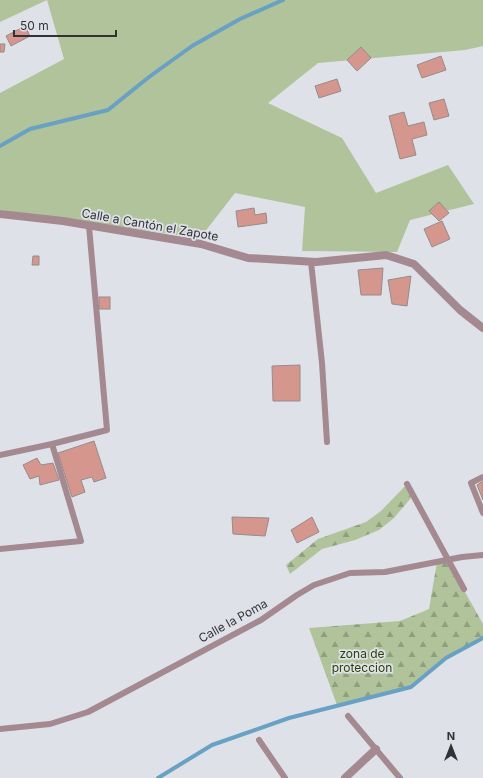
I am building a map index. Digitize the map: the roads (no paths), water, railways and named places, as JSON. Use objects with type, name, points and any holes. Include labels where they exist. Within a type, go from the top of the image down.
[{"type":"street","name":"Calle a Cantón el Zapote","points":[[0,214],[89,226],[200,244],[248,258],[311,262],[386,255],[414,264],[460,310],[483,328]]},
{"type":"street","points":[[345,778],[376,749]]},
{"type":"lane","points":[[0,455],[107,430],[89,226]]},
{"type":"lane","points":[[311,262],[322,363],[327,442]]},
{"type":"lane","points":[[0,549],[81,541],[52,444]]},
{"type":"lane","points":[[483,476],[471,483],[483,513]]},
{"type":"lane","points":[[407,484],[464,589]]},
{"type":"lane","name":"Calle la Poma","points":[[0,729],[50,724],[88,712],[262,620],[297,595],[314,586],[350,574],[385,572],[447,560],[483,555]]},
{"type":"lane","points":[[348,716],[400,778]]},
{"type":"lane","points":[[259,740],[285,778]]},
{"type":"waterway","points":[[0,146],[30,129],[108,110],[149,77],[192,46],[240,19],[283,0]]},
{"type":"waterway","points":[[158,778],[212,745],[289,718],[411,687],[446,658],[483,638]]},
{"type":"park label","name":"zona de proteccion","points":[[362,661]]}]
